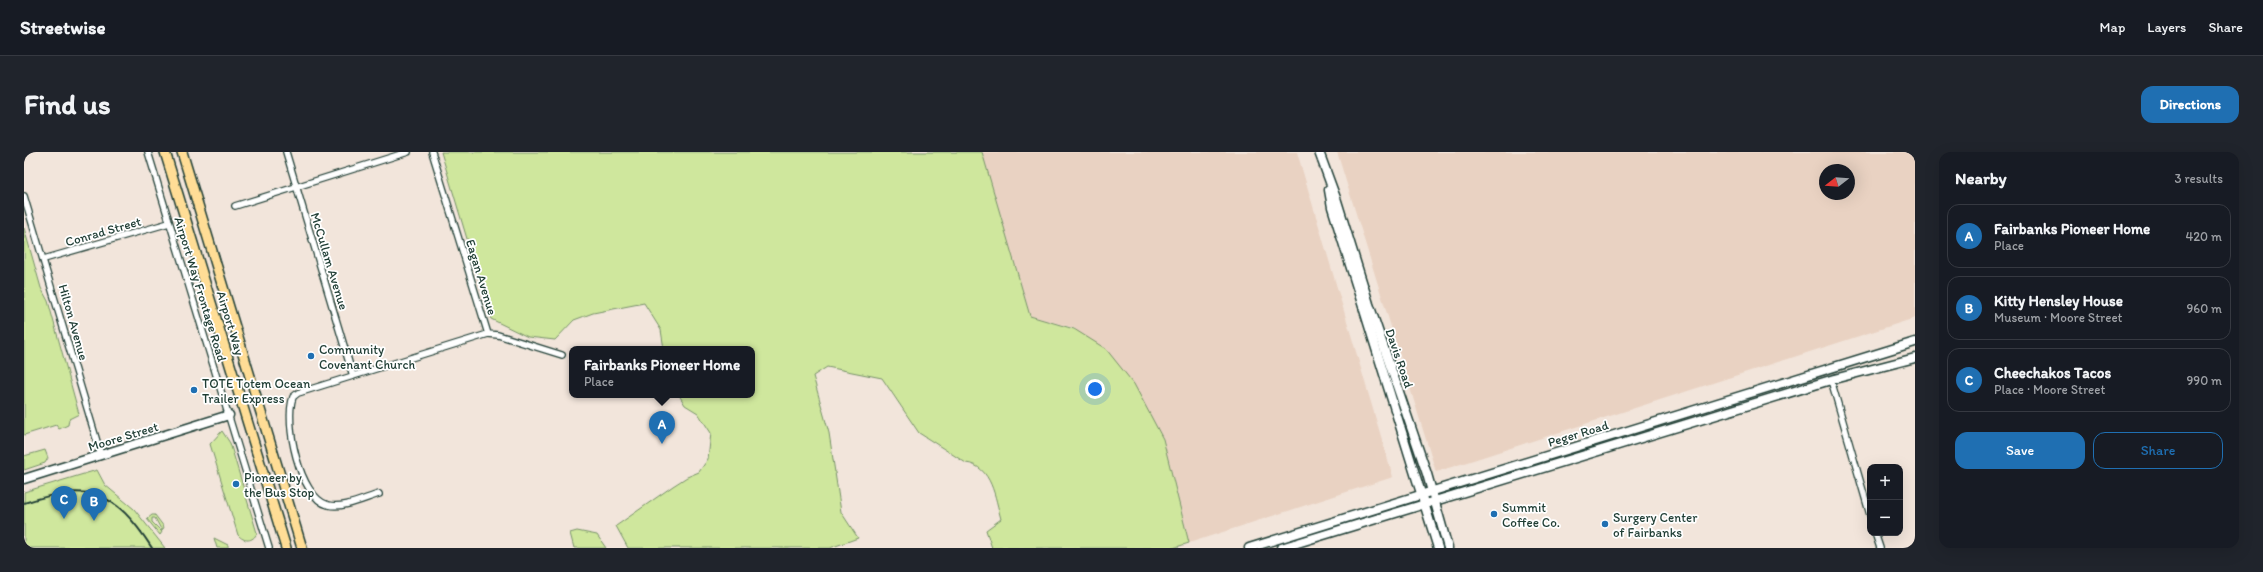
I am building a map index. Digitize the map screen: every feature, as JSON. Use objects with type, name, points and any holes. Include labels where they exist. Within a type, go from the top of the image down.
[{"type":"main road","name":"Airport Way","points":[[165,152],[286,548]]},
{"type":"main road","name":"Airport Way","points":[[182,152],[302,548]]},
{"type":"main road","name":"Davis Road","points":[[1319,152],[1327,178],[1337,201],[1369,304],[1432,491],[1448,548]]},
{"type":"main road","name":"Davis Road","points":[[1327,178],[1332,207],[1438,548]]},
{"type":"main road","name":"Peger Road","points":[[1249,548],[1915,342]]},
{"type":"main road","name":"Peger Road","points":[[1281,548],[1831,380],[1915,358]]},
{"type":"main road","name":"Moore Street","points":[[24,479],[229,415]]},
{"type":"street","name":"Airport Way Frontage Road","points":[[148,152],[269,548]]},
{"type":"street","name":"McCullam Avenue","points":[[286,152],[353,376]]},
{"type":"street","points":[[235,206],[408,152]]},
{"type":"street","name":"Eagan Avenue","points":[[432,152],[488,334],[498,335],[562,355]]},
{"type":"street","name":"Hilton Avenue","points":[[24,196],[44,259],[101,455]]},
{"type":"street","name":"Conrad Street","points":[[44,259],[169,223]]},
{"type":"street","points":[[379,494],[338,506],[328,505],[318,500],[308,488],[302,475],[293,438],[290,413],[293,397],[298,393],[488,334]]},
{"type":"street","points":[[1831,380],[1867,505]]},
{"type":"street","points":[[1876,536],[1880,548]]},
{"type":"shaded area","points":[[982,152],[1297,152],[1393,477],[1189,543],[1163,439],[1074,328],[1030,316]]},
{"type":"shaded area","points":[[1337,152],[1915,152],[1915,318],[1436,472]]},
{"type":"green space","points":[[441,152],[982,152],[1030,316],[1074,329],[1106,349],[1134,384],[1163,439],[1189,543],[1173,548],[992,548],[986,530],[1001,519],[991,484],[982,470],[975,465],[966,463],[919,433],[882,378],[827,367],[813,376],[829,433],[841,512],[858,538],[830,548],[628,548],[616,526],[673,486],[687,477],[699,472],[708,459],[711,433],[698,413],[685,405],[681,398],[755,398],[755,346],[664,346],[661,330],[644,303],[593,313],[574,320],[555,340],[528,337],[491,319]]},
{"type":"green space","points":[[24,228],[41,288],[48,301],[79,414],[69,419],[68,425],[59,429],[56,425],[24,435]]},
{"type":"green space","points":[[222,431],[230,443],[257,533],[253,538],[248,540],[243,539],[238,535],[210,444]]},
{"type":"green space","points":[[45,450],[48,458],[45,463],[24,470],[24,456]]},
{"type":"green space","points":[[97,470],[105,485],[134,509],[165,548],[24,548],[24,492]]},
{"type":"green space","points":[[152,515],[155,515],[164,527],[162,531],[155,518],[152,518],[152,522],[162,532],[160,535],[147,519]]},
{"type":"green space","points":[[577,531],[597,535],[606,548],[574,548],[570,533]]},
{"type":"green space","points":[[214,538],[228,545],[228,548],[217,548]]},
{"type":"railway","points":[[24,503],[47,496],[66,493],[83,492],[98,496],[112,502],[125,513],[152,548]]},
{"type":"place","name":"Community Covenant Church","points":[[311,356]]},
{"type":"place","name":"TOTE Totem Ocean Trailer Express","points":[[194,390]]},
{"type":"place","name":"Fairbanks Pioneer Home","points":[[662,444]]},
{"type":"place","name":"Pioneer by the Bus Stop","points":[[236,484]]},
{"type":"place","name":"Summit Coffee Co.","points":[[1494,514]]},
{"type":"place","name":"Cheechakos Tacos","points":[[64,519]]},
{"type":"place","name":"Kitty Hensley House","points":[[94,521]]},
{"type":"place","name":"Surgery Center of Fairbanks","points":[[1605,524]]}]
